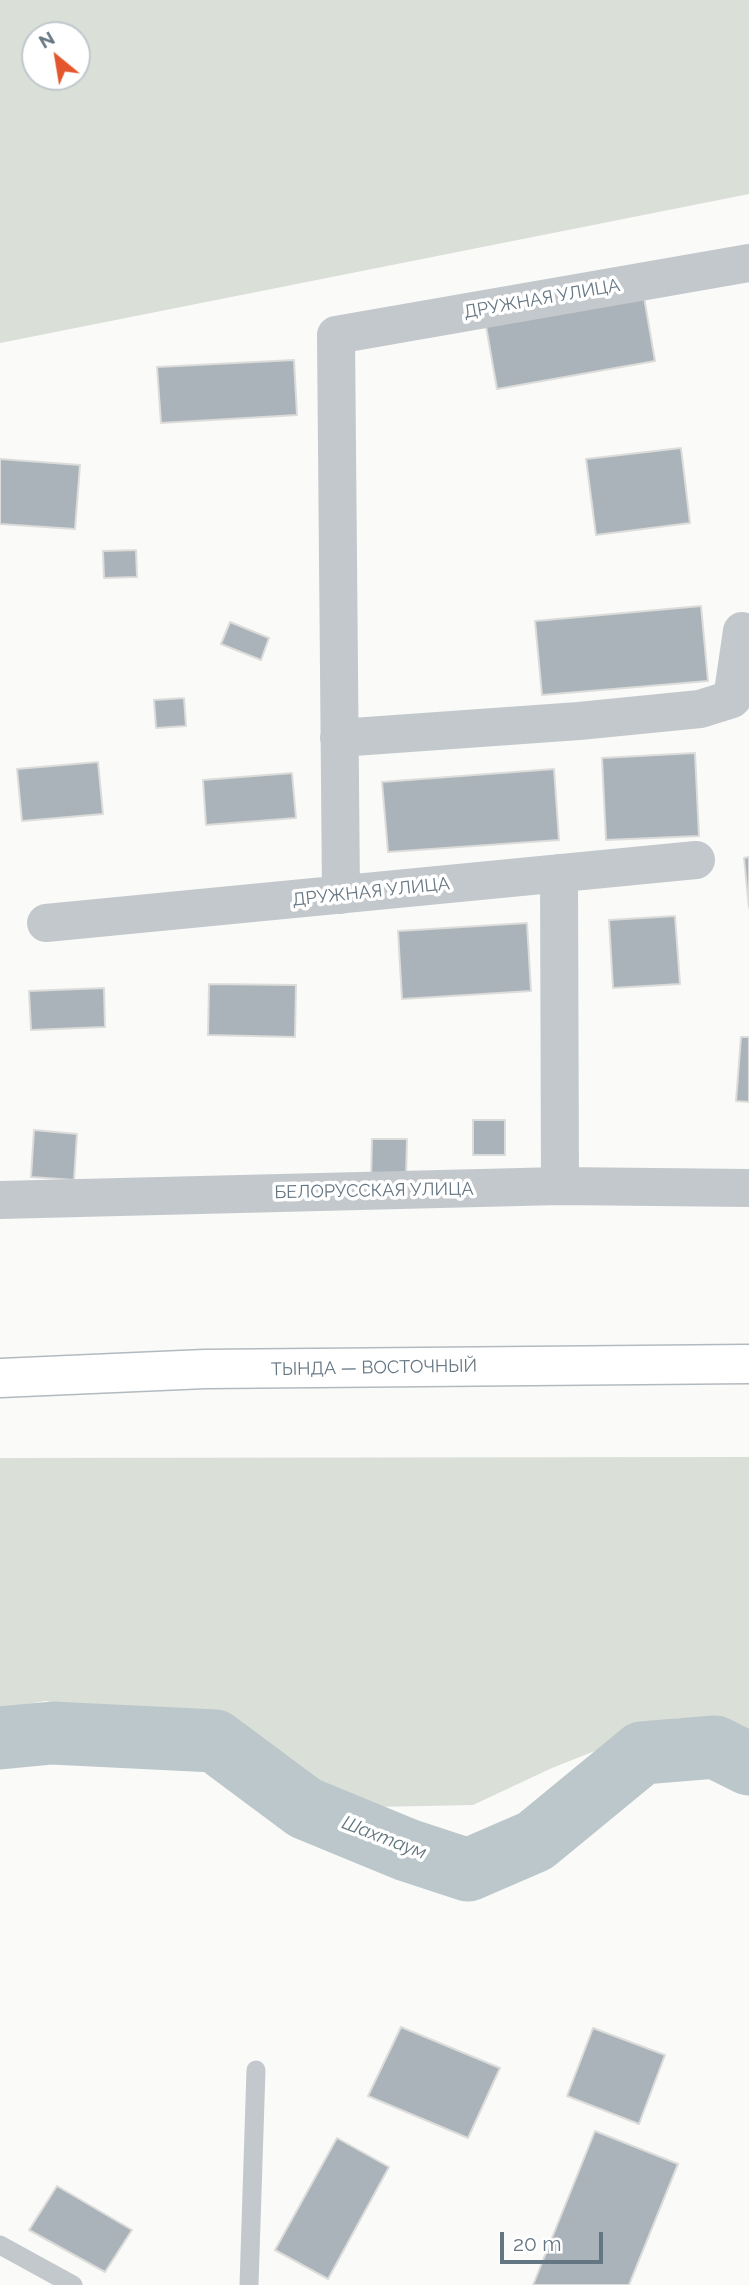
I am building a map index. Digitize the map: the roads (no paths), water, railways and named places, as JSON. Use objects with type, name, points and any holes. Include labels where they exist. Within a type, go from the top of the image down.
[{"type":"street","name":"ДРУЖНАЯ УЛИЦА","points":[[339,738],[336,335],[749,263]]},
{"type":"street","points":[[341,895],[339,738],[579,721],[700,709],[732,699],[742,631]]},
{"type":"street","name":"ДРУЖНАЯ УЛИЦА","points":[[46,923],[696,860]]},
{"type":"street","points":[[559,873],[560,1186]]},
{"type":"street","name":"БЕЛОРУССКАЯ УЛИЦА","points":[[0,1200],[560,1186],[749,1188]]},
{"type":"street","name":"ТЫНДА — ВОСТОЧНЫЙ","points":[[0,1378],[205,1369],[749,1364]]},
{"type":"lane","points":[[249,2285],[256,2070]]},
{"type":"lane","points":[[0,2245],[73,2285]]},
{"type":"waterway","name":"Шахтаум","points":[[0,1738],[52,1733],[215,1741],[305,1808],[407,1850],[468,1870],[535,1841],[642,1753],[715,1747],[749,1764]]}]
